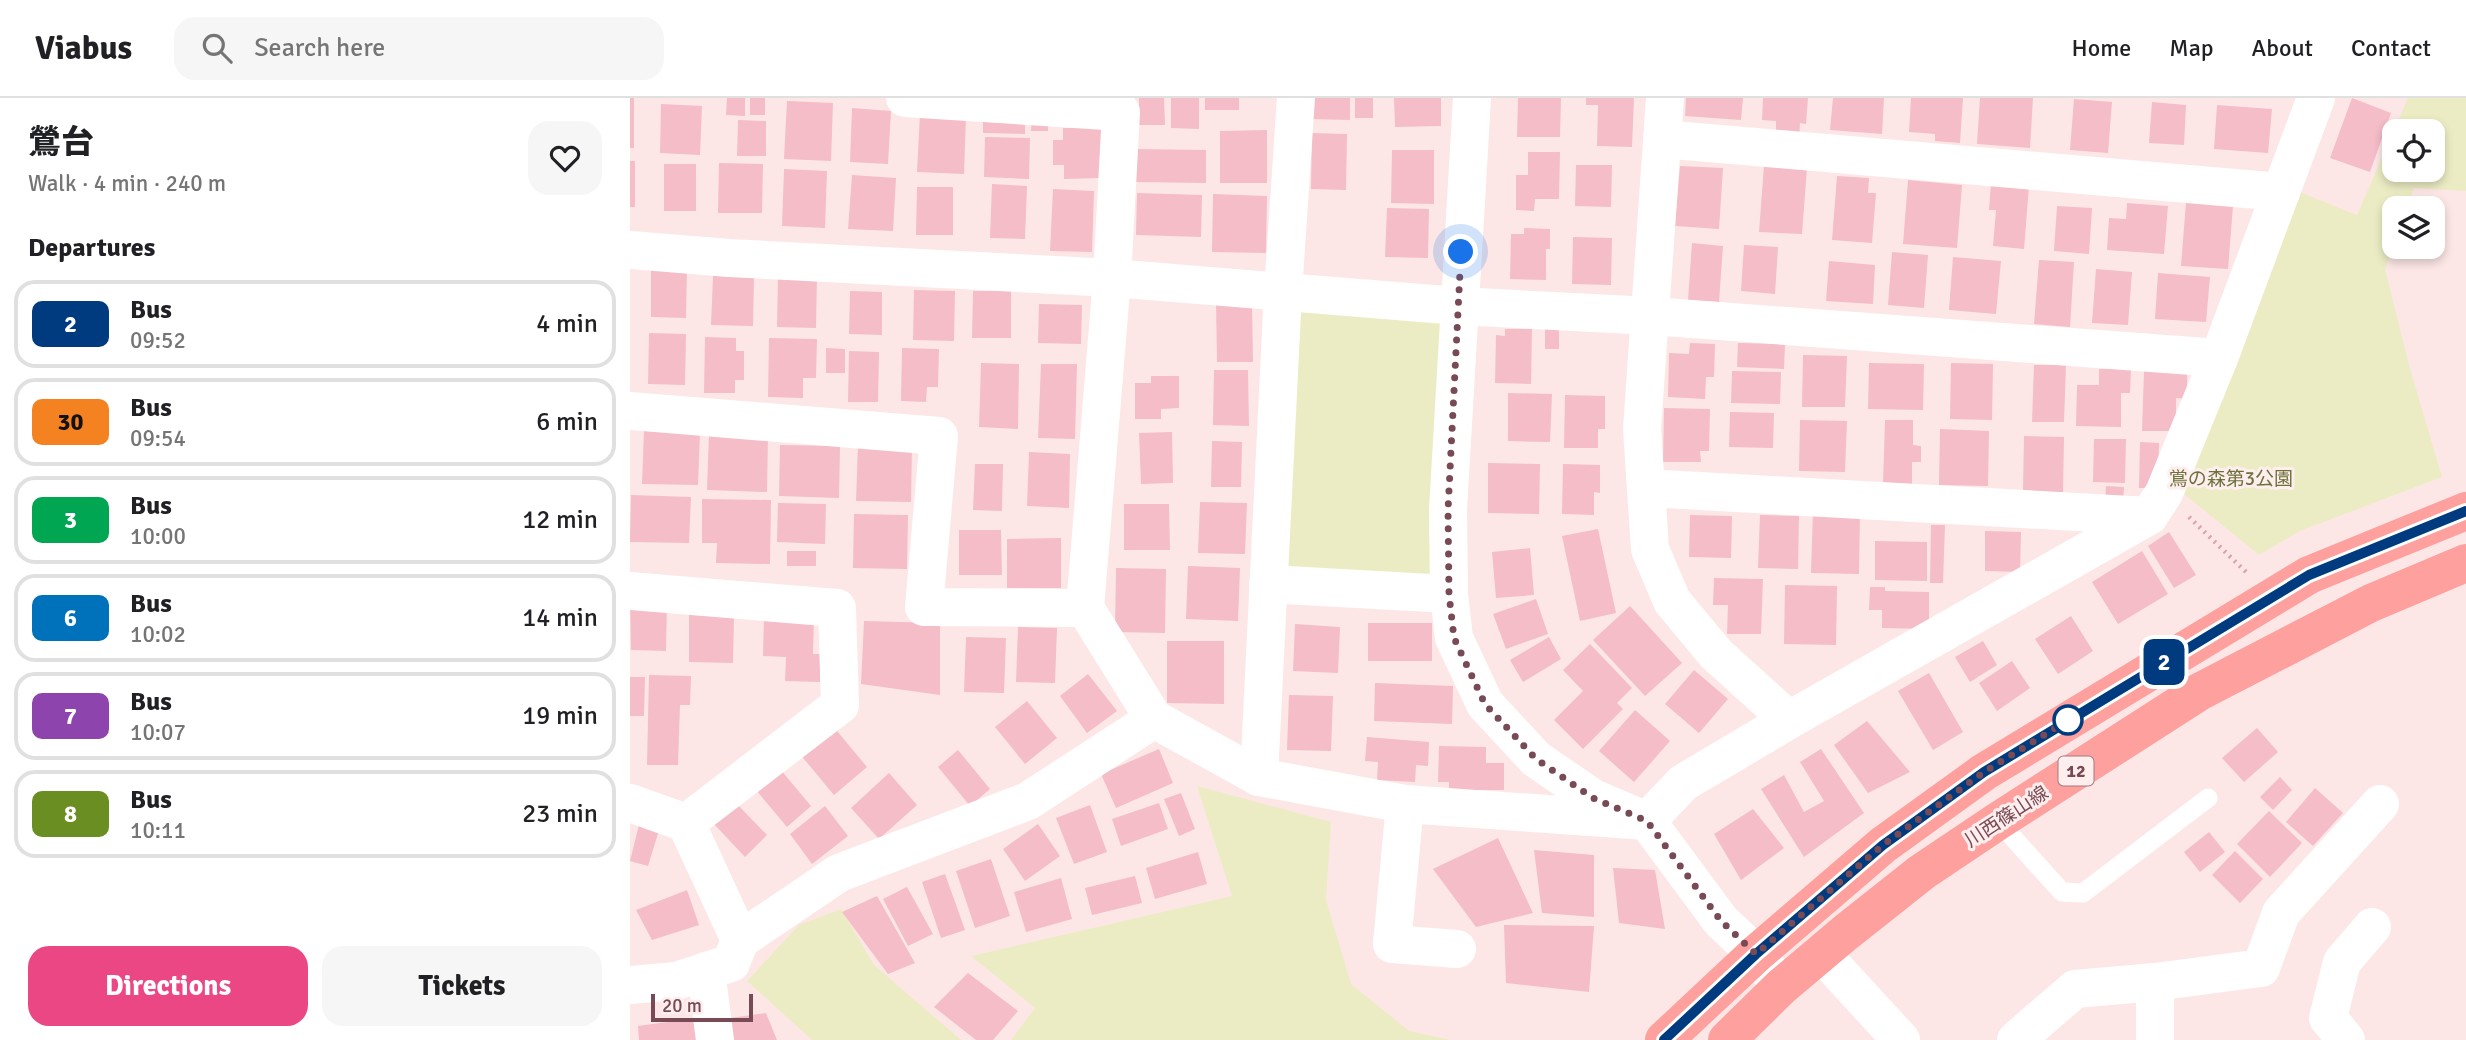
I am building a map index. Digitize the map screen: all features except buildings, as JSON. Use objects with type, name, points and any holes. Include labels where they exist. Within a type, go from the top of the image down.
[{"type":"main road","name":"12","points":[[1664,1040],[1756,954],[1883,845],[1984,772],[2309,575],[2466,511]]},
{"type":"main road","name":"川西篠山線","points":[[1727,1040],[1821,953],[1922,872],[1998,821],[2199,692],[2371,603],[2466,563]]},
{"type":"street","points":[[905,98],[1121,112],[1112,278],[1084,608],[1154,719],[1259,776],[1405,804],[1647,821]]},
{"type":"street","points":[[1259,776],[1283,292],[1296,98]]},
{"type":"street","points":[[1472,98],[1448,510],[1449,594],[1454,638],[1485,704],[1536,759],[1593,798],[1647,821],[1721,921],[1756,954],[1782,987]]},
{"type":"street","points":[[1665,98],[1642,429],[1650,549],[1672,601],[1716,654],[1788,720]]},
{"type":"street","points":[[1647,821],[1683,783],[2156,504],[2219,358],[2316,98]]},
{"type":"street","points":[[1662,139],[2281,192]]},
{"type":"street","points":[[630,250],[729,258],[1112,278],[1458,306],[1651,317],[2219,358]]},
{"type":"street","points":[[630,411],[939,436],[924,607],[1084,608]]},
{"type":"street","points":[[1646,488],[2156,504]]},
{"type":"street","points":[[1268,584],[1449,594]]},
{"type":"street","points":[[630,592],[836,608],[840,705],[686,823]]},
{"type":"street","points":[[630,985],[676,981],[731,963],[740,940],[839,873],[1028,801],[1154,719]]},
{"type":"street","points":[[630,803],[686,823],[740,940]]},
{"type":"street","points":[[1405,804],[1392,944],[1457,949]]},
{"type":"street","points":[[2016,1040],[2075,989],[2261,968],[2281,913],[2380,804]]},
{"type":"street","points":[[2346,1040],[2328,1018],[2343,962],[2372,927]]},
{"type":"street","points":[[1821,953],[1901,1040]]},
{"type":"street","points":[[706,971],[715,1040]]},
{"type":"street","points":[[2155,982],[2155,1040]]},
{"type":"lane","points":[[1998,821],[2062,892],[2083,893],[2207,798]]},
{"type":"path","points":[[2156,504],[2251,576]]},
{"type":"green space","name":"鴬の森第3公園","points":[[2408,98],[2466,98],[2466,191],[2414,188],[2411,196],[2382,196],[2382,259],[2389,259],[2385,269],[2409,365],[2442,477],[2300,531],[2259,555],[2184,494],[2300,192],[2357,215],[2382,158],[2382,182],[2445,182],[2445,119],[2399,119]]},
{"type":"green space","points":[[1283,292],[1458,306],[1449,594],[1268,584]]},
{"type":"green space","points":[[1197,786],[1331,822],[1326,900],[1351,984],[1409,1031],[1451,1040],[1011,1040],[1035,1008],[971,956],[1232,896]]},
{"type":"green space","points":[[841,909],[874,965],[961,1040],[812,1040],[747,981],[799,925]]},
{"type":"bus line","name":"2","points":[[1664,1040],[1756,954],[1883,845],[1984,772],[2309,575],[2466,511]]},
{"type":"route","points":[[1461,252],[1448,510],[1449,594],[1454,638],[1485,704],[1536,759],[1593,798],[1647,821],[1721,921],[1756,954],[1883,845],[1984,772],[2070,719],[2068,720]]}]
